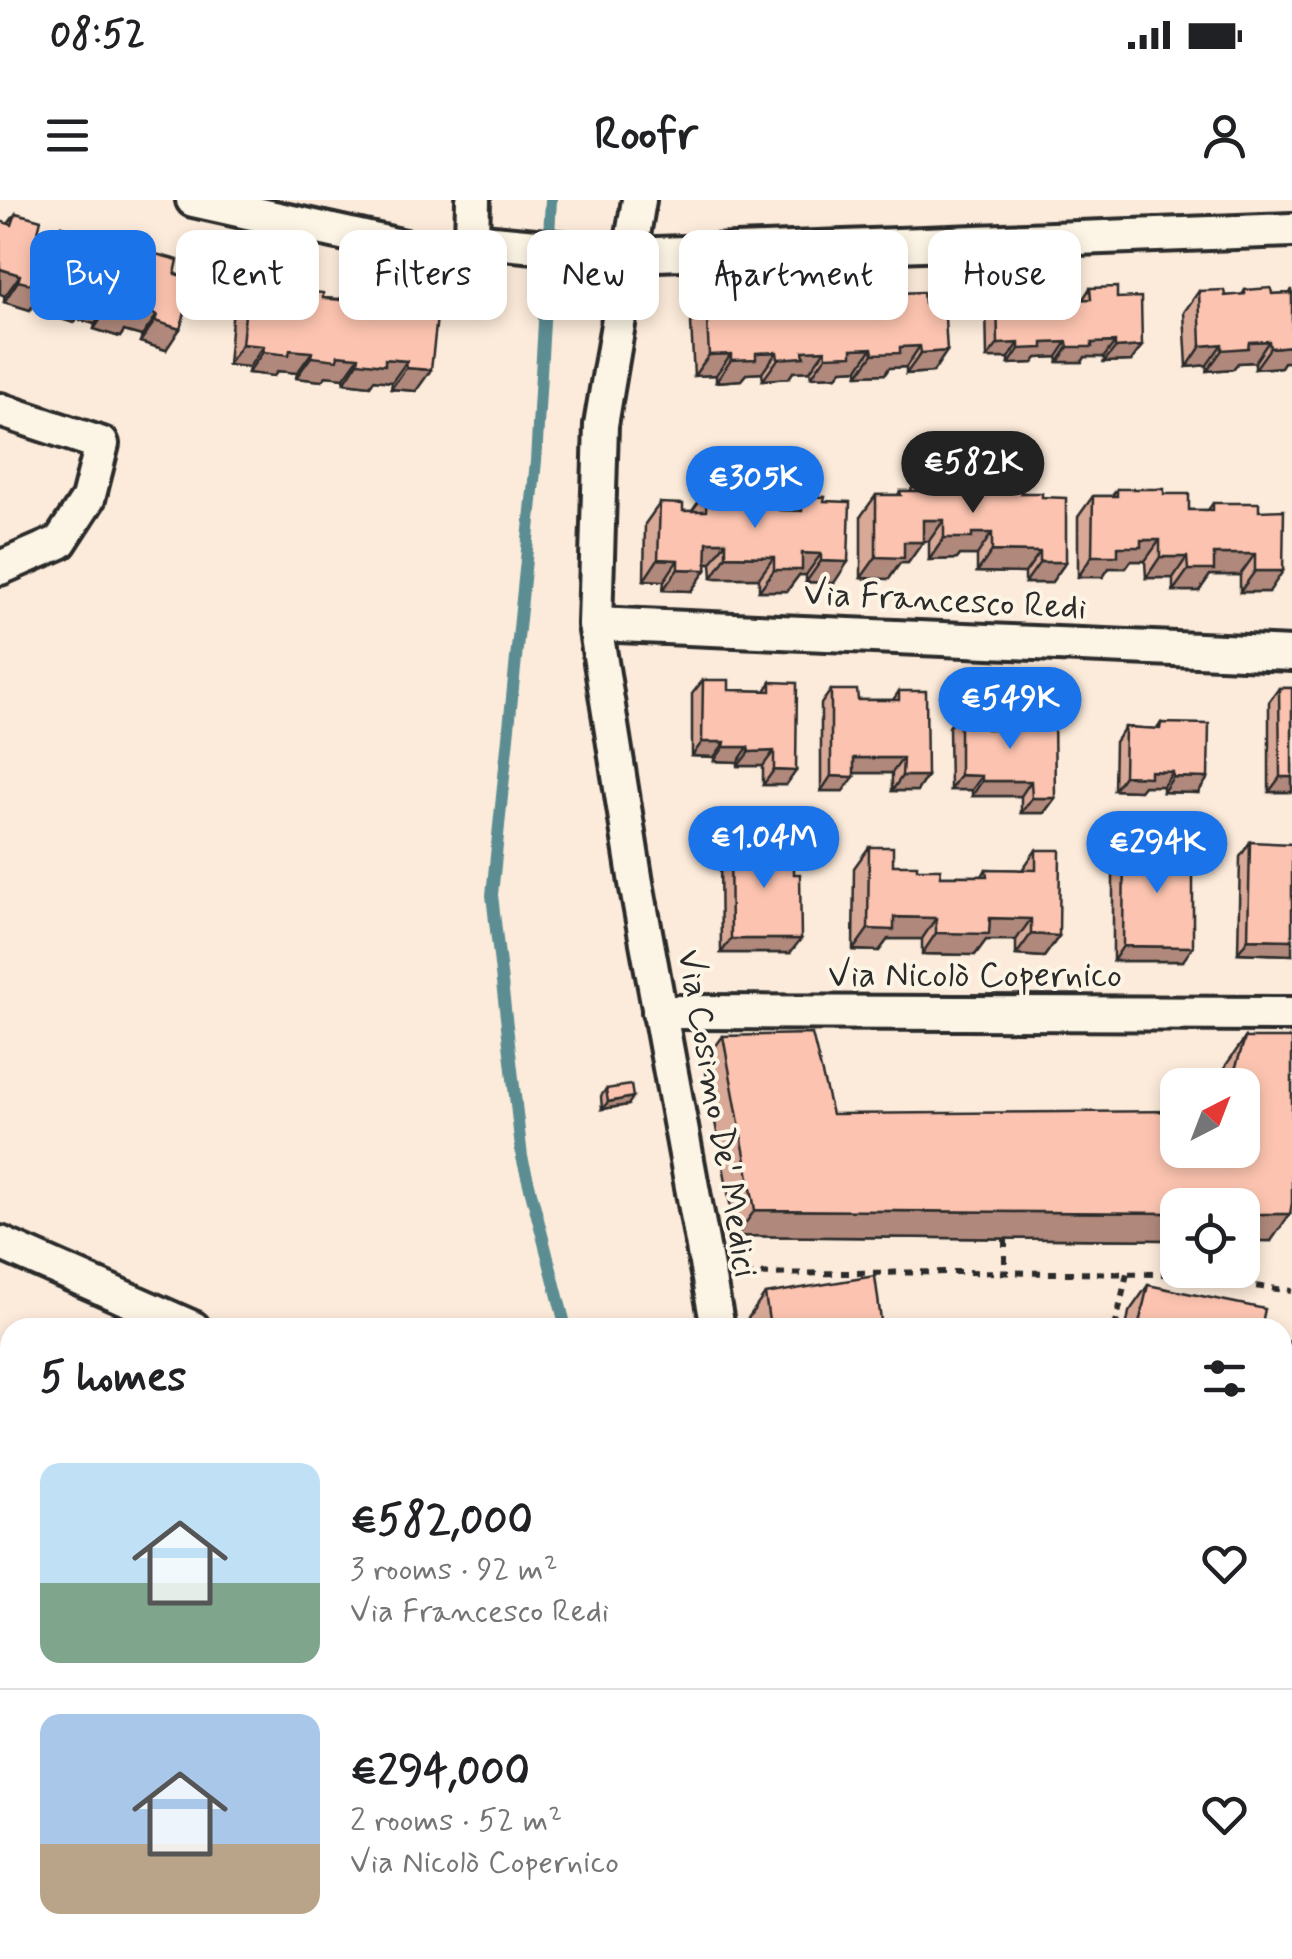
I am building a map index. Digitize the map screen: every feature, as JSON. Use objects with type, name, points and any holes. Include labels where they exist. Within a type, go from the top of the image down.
[{"type":"street","points":[[193,200],[339,232]]},
{"type":"street","points":[[472,230],[473,200]]},
{"type":"street","name":"Via Cosimo De' Medici","points":[[635,230],[639,200]]},
{"type":"street","points":[[659,254],[1292,230]]},
{"type":"street","name":"Via Cosimo De' Medici","points":[[620,320],[601,426],[596,624],[636,884],[716,1318]]},
{"type":"street","points":[[0,410],[102,444],[88,499],[60,542],[0,568]]},
{"type":"street","name":"Via Francesco Redi","points":[[596,624],[1292,654]]},
{"type":"street","name":"Via Nicolò Copernico","points":[[659,1012],[1292,1014]]},
{"type":"street","points":[[0,1243],[171,1318]]},
{"type":"path","points":[[1005,1238],[1005,1272]]},
{"type":"path","points":[[866,1272],[868,1291]]},
{"type":"path","points":[[1117,1318],[1127,1274]]},
{"type":"path","points":[[707,1275],[1165,1274],[1292,1292]]},
{"type":"building","points":[[16,213],[41,220],[38,230],[30,230],[30,284],[18,281],[20,275],[0,271],[0,221],[12,225]]},
{"type":"building","points":[[156,254],[176,259],[176,320],[183,320],[180,329],[155,321]]},
{"type":"building","points":[[1117,287],[1117,298],[1141,297],[1142,346],[1115,348],[1115,342],[1068,347],[1067,342],[1019,349],[1019,343],[998,344],[998,320],[1081,320],[1081,299],[1091,299],[1090,288]]},
{"type":"building","points":[[1271,288],[1272,294],[1292,293],[1292,346],[1270,348],[1269,341],[1222,350],[1222,344],[1201,346],[1199,291],[1224,290],[1225,296]]},
{"type":"building","points":[[923,292],[924,303],[928,303],[928,320],[945,320],[947,351],[921,353],[920,346],[900,347],[900,353],[873,354],[872,348],[852,349],[852,355],[826,356],[825,350],[803,351],[804,357],[778,359],[777,352],[756,353],[756,359],[731,360],[731,354],[709,355],[707,320],[908,320],[908,293]]},
{"type":"building","points":[[319,293],[323,298],[339,300],[339,320],[437,320],[431,370],[406,368],[407,361],[385,359],[385,365],[358,362],[359,357],[338,355],[337,360],[311,357],[312,352],[263,352],[264,346],[242,344],[244,320],[319,320]]},
{"type":"building","points":[[925,470],[973,473],[973,483],[1021,486],[1021,493],[1066,498],[1066,562],[1040,562],[1040,552],[992,551],[992,533],[944,538],[944,520],[923,520],[923,542],[904,542],[904,558],[876,557],[876,495],[925,491]]},
{"type":"building","points":[[1117,489],[1164,489],[1164,494],[1189,494],[1189,510],[1213,510],[1213,503],[1259,503],[1259,511],[1284,510],[1283,571],[1255,571],[1255,554],[1214,554],[1214,570],[1188,570],[1187,557],[1160,557],[1160,540],[1141,540],[1141,547],[1118,547],[1118,556],[1092,556],[1093,496],[1117,496]]},
{"type":"building","points":[[707,490],[755,495],[754,504],[778,504],[779,510],[802,511],[802,496],[850,502],[848,562],[821,561],[821,554],[802,553],[802,570],[774,570],[774,557],[726,556],[726,542],[707,542],[706,570],[678,569],[678,560],[658,559],[660,503],[683,504],[683,511],[706,511]]},
{"type":"building","points":[[703,680],[729,680],[729,690],[771,691],[771,682],[797,683],[796,771],[774,770],[774,751],[749,752],[748,747],[724,747],[725,742],[702,742]]},
{"type":"building","points":[[1279,688],[1292,688],[1292,777],[1280,777]]},
{"type":"building","points":[[831,690],[857,690],[858,700],[899,700],[899,691],[926,691],[927,776],[902,776],[903,758],[854,758],[854,777],[831,776]]},
{"type":"building","points":[[960,712],[986,713],[987,729],[1028,729],[1028,715],[1054,715],[1055,798],[1032,798],[1031,781],[982,781],[982,776],[960,775]]},
{"type":"building","points":[[1161,723],[1209,724],[1208,778],[1173,777],[1173,772],[1150,771],[1150,777],[1124,776],[1125,727],[1160,729]]},
{"type":"building","points":[[1124,840],[1175,840],[1175,859],[1193,859],[1193,947],[1123,946]]},
{"type":"building","points":[[730,841],[794,841],[794,874],[800,874],[801,939],[731,939]]},
{"type":"building","points":[[1250,842],[1292,844],[1292,940],[1248,939]]},
{"type":"building","points":[[869,847],[893,847],[893,865],[941,869],[940,876],[987,876],[986,869],[1036,870],[1036,850],[1060,850],[1059,936],[1031,934],[1031,919],[990,918],[989,934],[936,933],[936,918],[894,917],[894,930],[868,929]]},
{"type":"building","points":[[812,1034],[832,1114],[1160,1111],[1160,1168],[1260,1168],[1260,1068],[1235,1068],[1245,1038],[1292,1038],[1290,1214],[1260,1214],[1260,1188],[1160,1188],[1160,1213],[755,1210],[723,1036]]},
{"type":"building","points":[[631,1085],[633,1097],[608,1102],[606,1089]]},
{"type":"building","points":[[875,1276],[881,1318],[769,1318],[765,1294]]},
{"type":"building","points":[[1148,1285],[1265,1309],[1263,1318],[1140,1318]]},
{"type":"waterway","points":[[551,200],[536,461],[492,895],[522,1157],[563,1318]]}]
